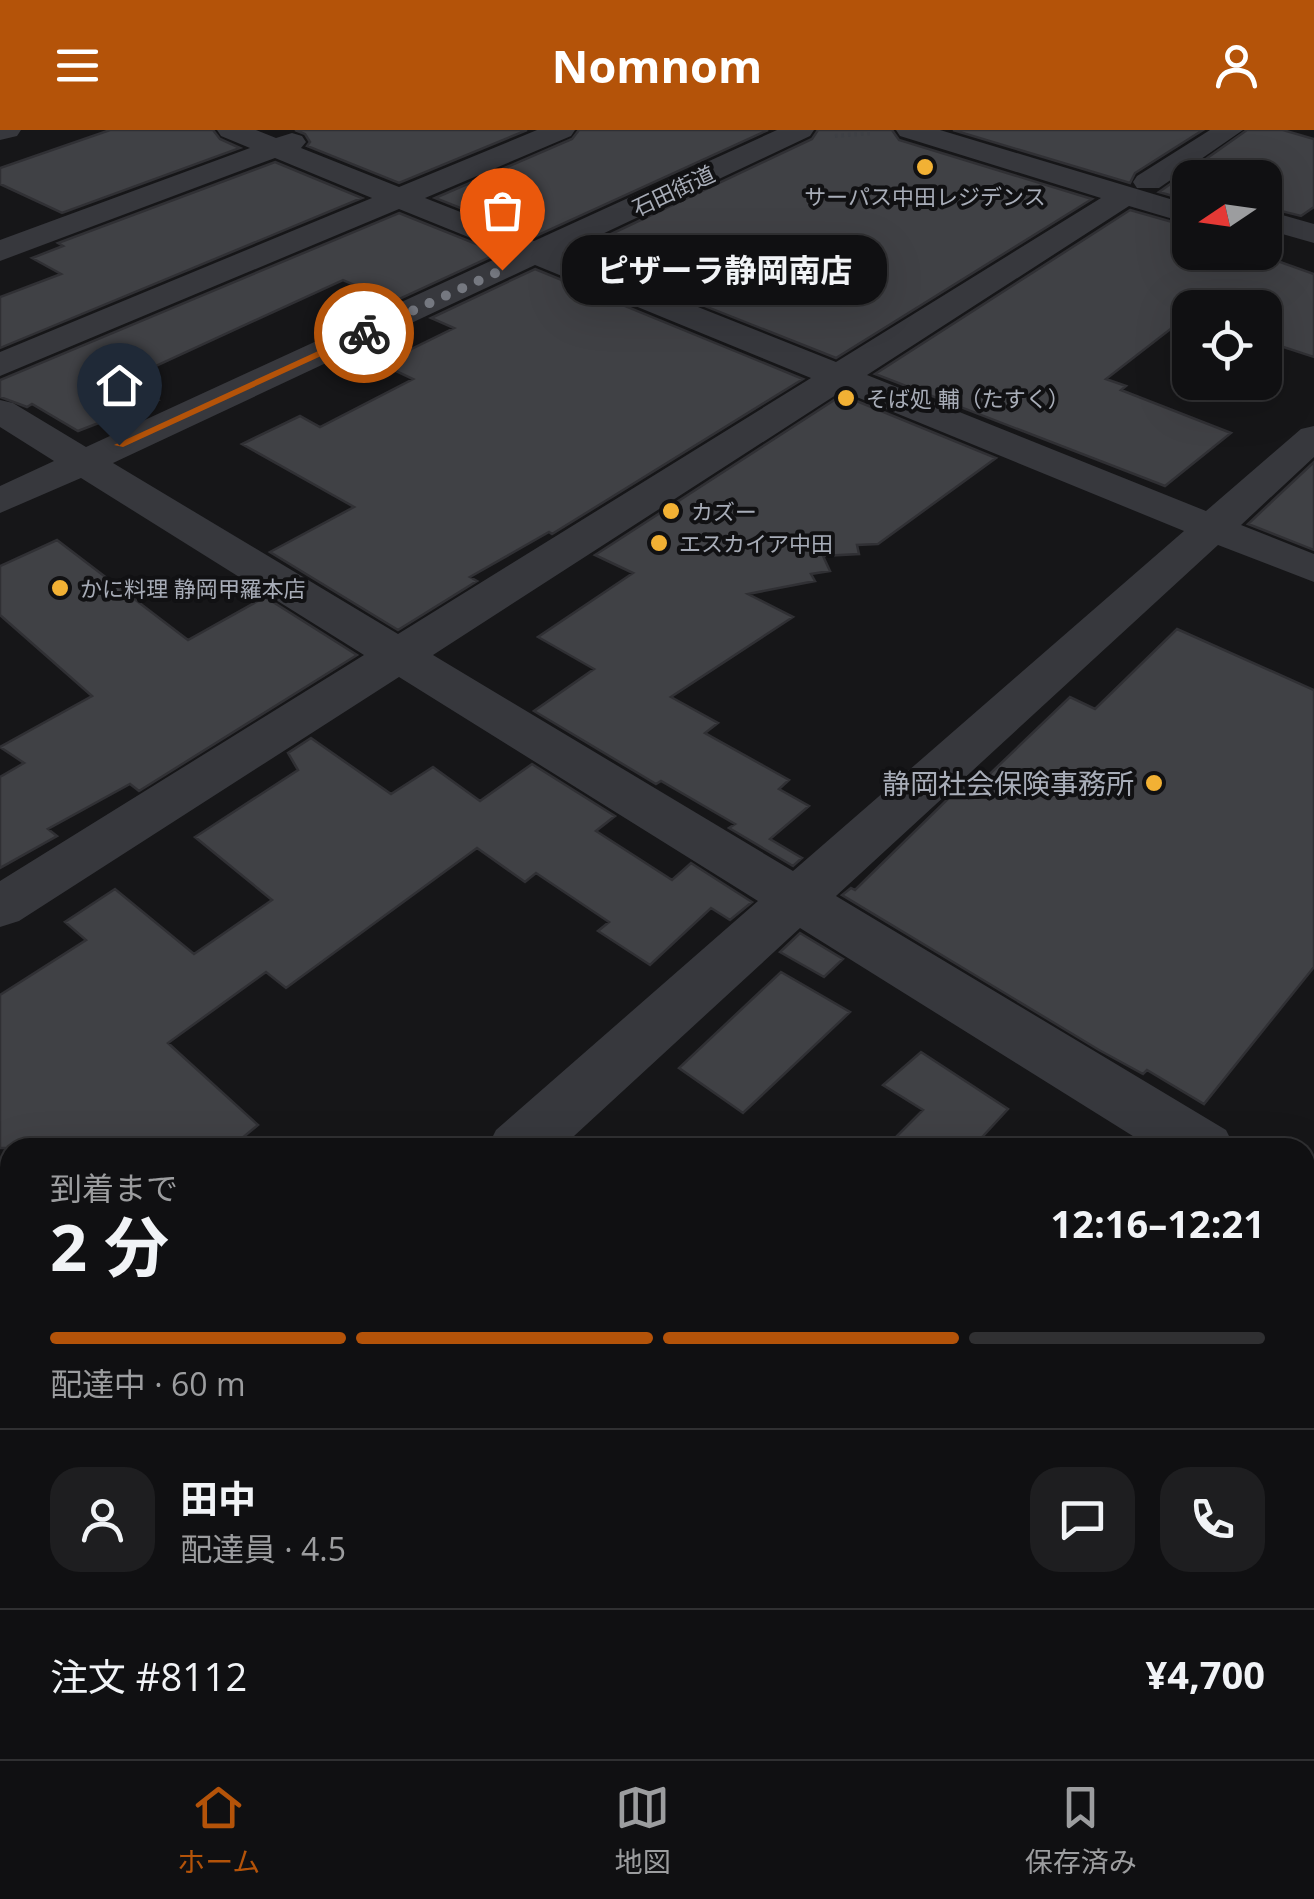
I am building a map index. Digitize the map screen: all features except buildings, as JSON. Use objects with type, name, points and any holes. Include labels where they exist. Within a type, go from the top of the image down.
[{"type":"street","points":[[0,132],[8,130]]},
{"type":"street","points":[[231,130],[1314,568]]},
{"type":"street","points":[[0,251],[323,130]]},
{"type":"street","points":[[0,365],[562,130]]},
{"type":"street","points":[[910,130],[1137,188],[1172,193]]},
{"type":"street","points":[[974,130],[1137,188],[1172,206]]},
{"type":"street","points":[[0,908],[1229,130]]},
{"type":"street","name":"石田街道","points":[[0,501],[537,254],[813,135]]},
{"type":"street","points":[[1282,224],[1314,234]]},
{"type":"street","points":[[1282,244],[1314,254]]},
{"type":"street","points":[[0,411],[1188,1138]]},
{"type":"street","points":[[529,1138],[1314,437]]},
{"type":"path","points":[[813,135],[878,133]]},
{"type":"way so far","points":[[364,333],[502,270]]},
{"type":"place","name":"サーパス中田レジデンス","points":[[925,167]]},
{"type":"place","name":"ピザーラ静岡南店","points":[[502,270]]},
{"type":"place","name":"そば処 輔（たすく）","points":[[846,398]]},
{"type":"place","name":"カズー","points":[[671,511]]},
{"type":"place","name":"エスカイア中田","points":[[659,543]]},
{"type":"place","name":"かに料理 静岡甲羅本店","points":[[60,588]]},
{"type":"place","name":"静岡社会保険事務所","points":[[1154,783]]},
{"type":"route","points":[[119,445],[364,333]]}]
